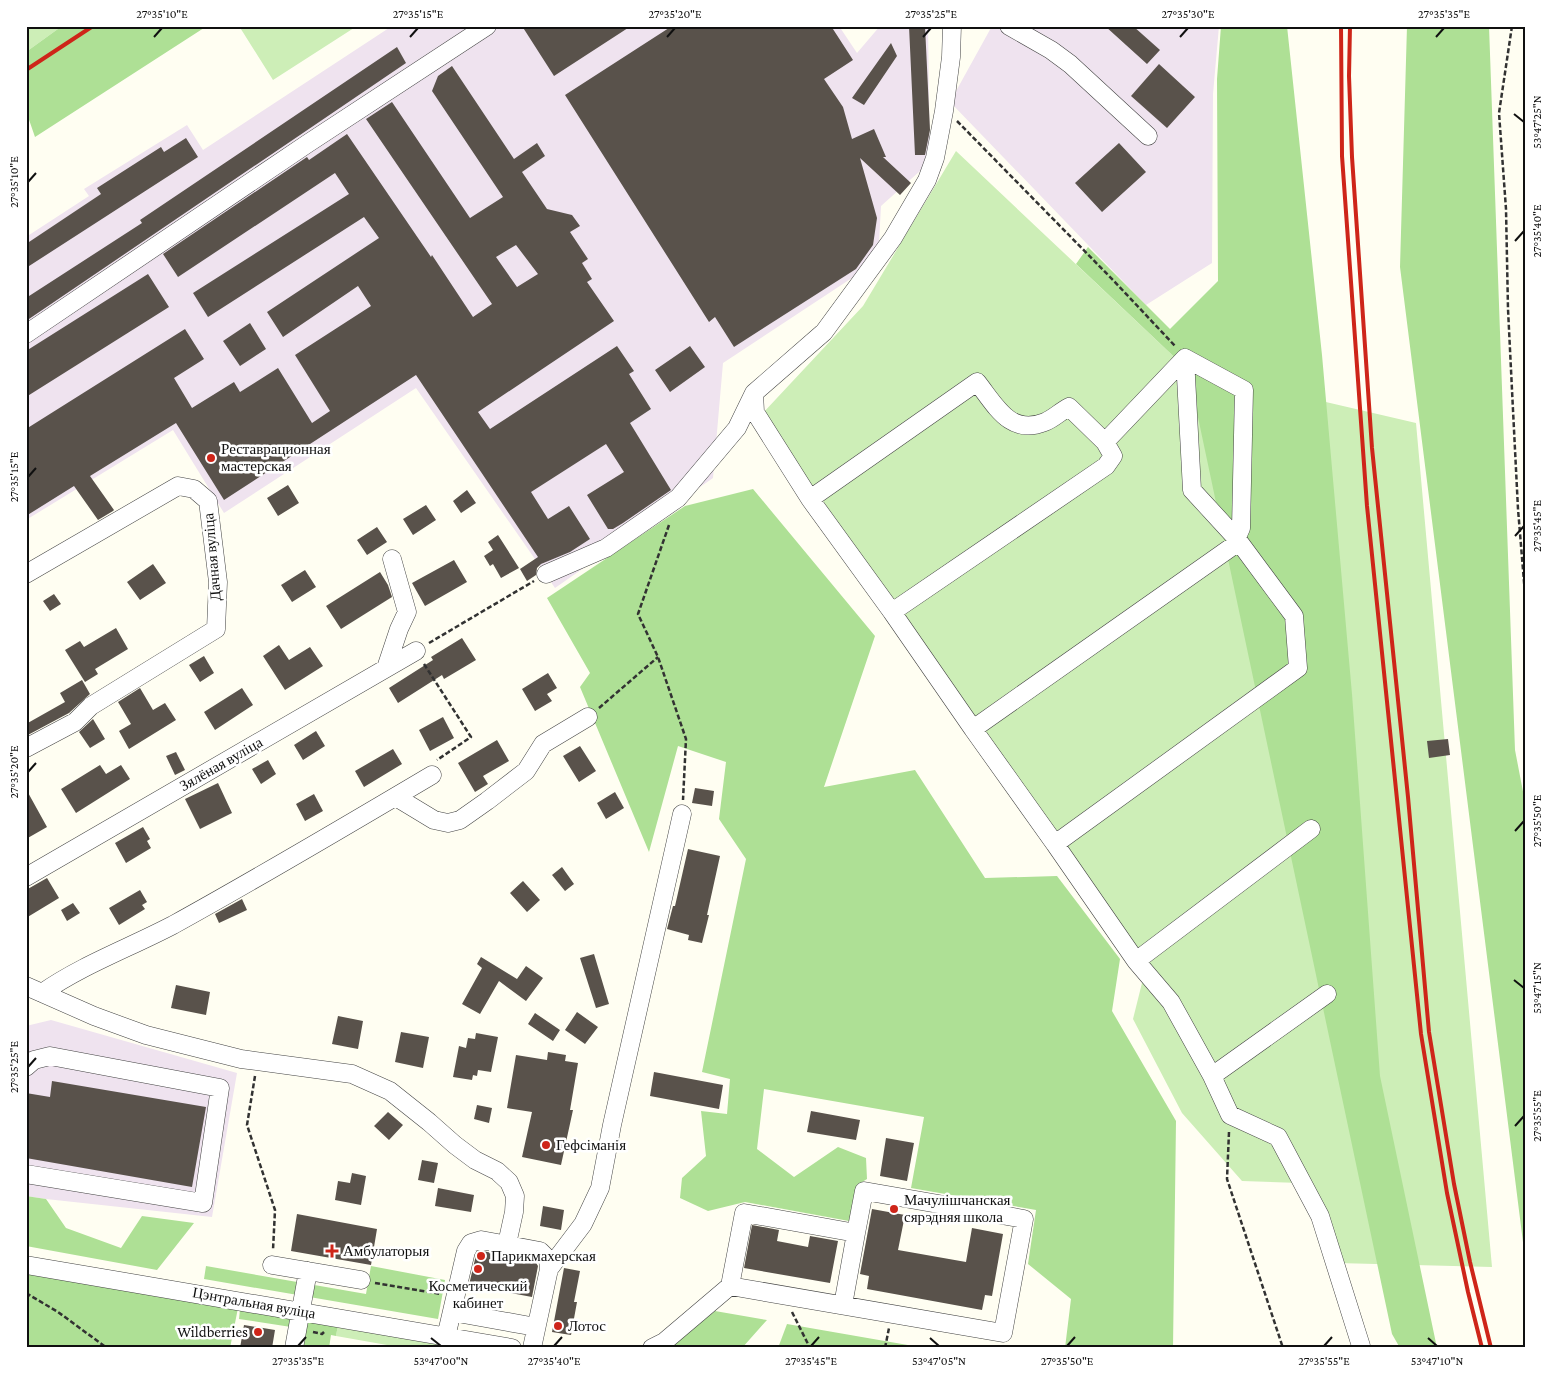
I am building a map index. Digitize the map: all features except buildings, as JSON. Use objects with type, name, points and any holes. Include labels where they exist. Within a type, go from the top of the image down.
[{"type":"street","points":[[26,334],[307,144],[487,26]]},
{"type":"street","points":[[546,574],[606,548],[678,498],[737,428],[754,393],[824,332],[893,238],[927,180],[935,158],[944,107],[951,57],[952,26]]},
{"type":"street","points":[[1009,26],[1051,50],[1070,64],[1148,136]]},
{"type":"street","points":[[1105,442],[1185,358]]},
{"type":"street","points":[[973,729],[1233,546],[1237,539],[1242,528],[1244,390],[1185,358]]},
{"type":"street","points":[[1055,844],[1298,668],[1294,616],[1237,539],[1192,490],[1185,358]]},
{"type":"street","points":[[810,499],[977,382],[998,409],[1012,423],[1026,426],[1046,422],[1069,407],[1105,442],[1113,456],[1106,466],[892,612]]},
{"type":"street","points":[[754,393],[755,412],[810,499],[892,612],[1136,961],[1171,1002],[1212,1076],[1230,1115],[1278,1137],[1320,1216],[1361,1346]]},
{"type":"street","name":"Дачная вуліца","points":[[26,574],[178,486],[194,489],[208,501],[218,582],[216,629],[91,706],[74,722],[26,748]]},
{"type":"street","points":[[386,668],[399,629],[407,612],[392,558]]},
{"type":"street","name":"Зялёная вуліца","points":[[26,877],[416,651]]},
{"type":"street","points":[[396,797],[434,820],[448,823],[460,820],[526,771],[543,744],[588,717]]},
{"type":"street","points":[[34,989],[65,977],[150,937],[259,878],[432,775]]},
{"type":"street","points":[[549,1269],[583,1224],[600,1188],[612,1125],[682,814]]},
{"type":"street","points":[[1136,961],[1311,829]]},
{"type":"street","points":[[34,989],[94,1016],[146,1035],[241,1059],[352,1074],[390,1091],[468,1155],[497,1172],[509,1182],[515,1196],[507,1244]]},
{"type":"street","points":[[1212,1076],[1327,994]]},
{"type":"street","points":[[26,1067],[34,1060],[50,1056],[220,1088],[203,1203],[26,1174]]},
{"type":"street","points":[[724,1292],[784,1295],[1003,1333],[1024,1219],[864,1191],[843,1305]]},
{"type":"street","points":[[652,1348],[664,1342],[724,1292],[744,1214],[856,1233]]},
{"type":"street","points":[[446,1336],[466,1251],[471,1243],[480,1240],[540,1251],[548,1259],[549,1269],[532,1348]]},
{"type":"street","name":"Цэнтральная вуліца","points":[[26,1265],[446,1336],[480,1345],[512,1348]]},
{"type":"street","points":[[272,1265],[361,1280]]},
{"type":"street","points":[[294,1348],[308,1271]]},
{"type":"street","points":[[453,1304],[536,1327]]},
{"type":"path","points":[[1512,26],[1499,113],[1506,209],[1518,509],[1525,594]]},
{"type":"path","points":[[944,107],[1114,280],[1185,358]]},
{"type":"path","points":[[668,525],[638,614],[658,657],[686,739],[682,814]]},
{"type":"path","points":[[432,775],[432,764],[471,737],[416,651],[546,574]]},
{"type":"path","points":[[588,717],[658,657]]},
{"type":"path","points":[[258,1062],[247,1125],[275,1210],[272,1265]]},
{"type":"path","points":[[1230,1115],[1227,1178],[1283,1348]]},
{"type":"path","points":[[361,1280],[453,1304]]},
{"type":"path","points":[[26,1293],[58,1312],[106,1348]]},
{"type":"path","points":[[784,1295],[810,1348]]},
{"type":"path","points":[[885,1348],[891,1314]]},
{"type":"shaded area","points":[[392,26],[839,26],[857,53],[880,26],[928,26],[930,162],[881,206],[879,243],[858,274],[723,363],[713,478],[555,588],[416,388],[224,513],[173,430],[26,520],[26,237],[89,196],[84,189],[187,125],[203,150]]},
{"type":"shaded area","points":[[992,26],[1219,26],[1213,94],[1212,263],[1146,305],[950,102]]},
{"type":"shaded area","points":[[51,1020],[237,1073],[212,1217],[26,1196],[26,1026]]},
{"type":"green space","points":[[26,26],[62,26],[26,52]]},
{"type":"green space","points":[[62,26],[207,26],[35,137],[26,111],[26,52]]},
{"type":"green space","points":[[239,26],[357,26],[273,80]]},
{"type":"green space","points":[[1221,26],[1287,26],[1322,355],[1352,694],[1380,1076],[1437,1348],[1400,1348],[1392,1334],[1188,370],[1076,264],[1088,247],[1170,329],[1218,281],[1217,79]]},
{"type":"green space","points":[[1407,26],[1489,26],[1515,750],[1525,802],[1525,1258],[1400,267]]},
{"type":"green space","points":[[956,151],[1188,370],[1416,423],[1492,1267],[1337,1263],[1300,1183],[1242,1181],[1182,1113],[1133,1019],[1147,963],[762,414],[863,306]]},
{"type":"green space","points":[[753,489],[875,636],[824,787],[915,770],[985,878],[1057,876],[1120,959],[1112,1011],[1176,1121],[1173,1348],[1065,1348],[1071,1299],[1028,1264],[1036,1210],[911,1188],[924,1117],[764,1089],[757,1149],[794,1177],[838,1147],[866,1158],[867,1179],[857,1185],[849,1221],[745,1202],[708,1211],[680,1198],[682,1178],[706,1156],[701,1111],[727,1114],[730,1079],[702,1072],[746,859],[719,819],[726,762],[678,746],[649,852],[580,687],[590,673],[547,598],[685,506]]},
{"type":"green space","points":[[26,1196],[46,1199],[66,1228],[121,1248],[142,1216],[194,1223],[157,1270],[26,1246]]},
{"type":"green space","points":[[206,1266],[366,1294],[371,1266],[445,1280],[438,1319],[204,1279]]},
{"type":"green space","points":[[26,1272],[238,1308],[230,1348],[26,1348]]},
{"type":"green space","points":[[240,1309],[292,1317],[291,1327],[239,1319]]},
{"type":"green space","points":[[715,1311],[767,1320],[742,1348],[673,1348],[673,1344]]},
{"type":"green space","points":[[308,1320],[338,1325],[336,1336],[331,1335],[329,1348],[303,1348]]},
{"type":"green space","points":[[787,1324],[925,1348],[778,1348]]},
{"type":"green space","points":[[338,1325],[464,1348],[404,1348],[336,1336]]},
{"type":"railway","points":[[26,70],[93,26]]},
{"type":"railway","points":[[1341,26],[1342,156],[1367,506],[1421,1034],[1447,1193],[1482,1348]]},
{"type":"railway","points":[[1350,26],[1349,76],[1352,157],[1372,448],[1408,797],[1429,1032],[1454,1184],[1470,1262],[1491,1348]]},
{"type":"place","name":"Реставрационная мастерская","points":[[211,458]]},
{"type":"place","name":"Гефсіманія","points":[[546,1145]]},
{"type":"place","name":"Мачулішчанская сярэдняя школа","points":[[894,1209]]},
{"type":"place","name":"Амбулаторыя","points":[[332,1251]]},
{"type":"place","name":"Парикмахерская","points":[[481,1256]]},
{"type":"place","name":"Косметический кабинет","points":[[478,1269]]},
{"type":"place","name":"Лотос","points":[[558,1326]]},
{"type":"place","name":"Wildberries","points":[[258,1332]]}]
